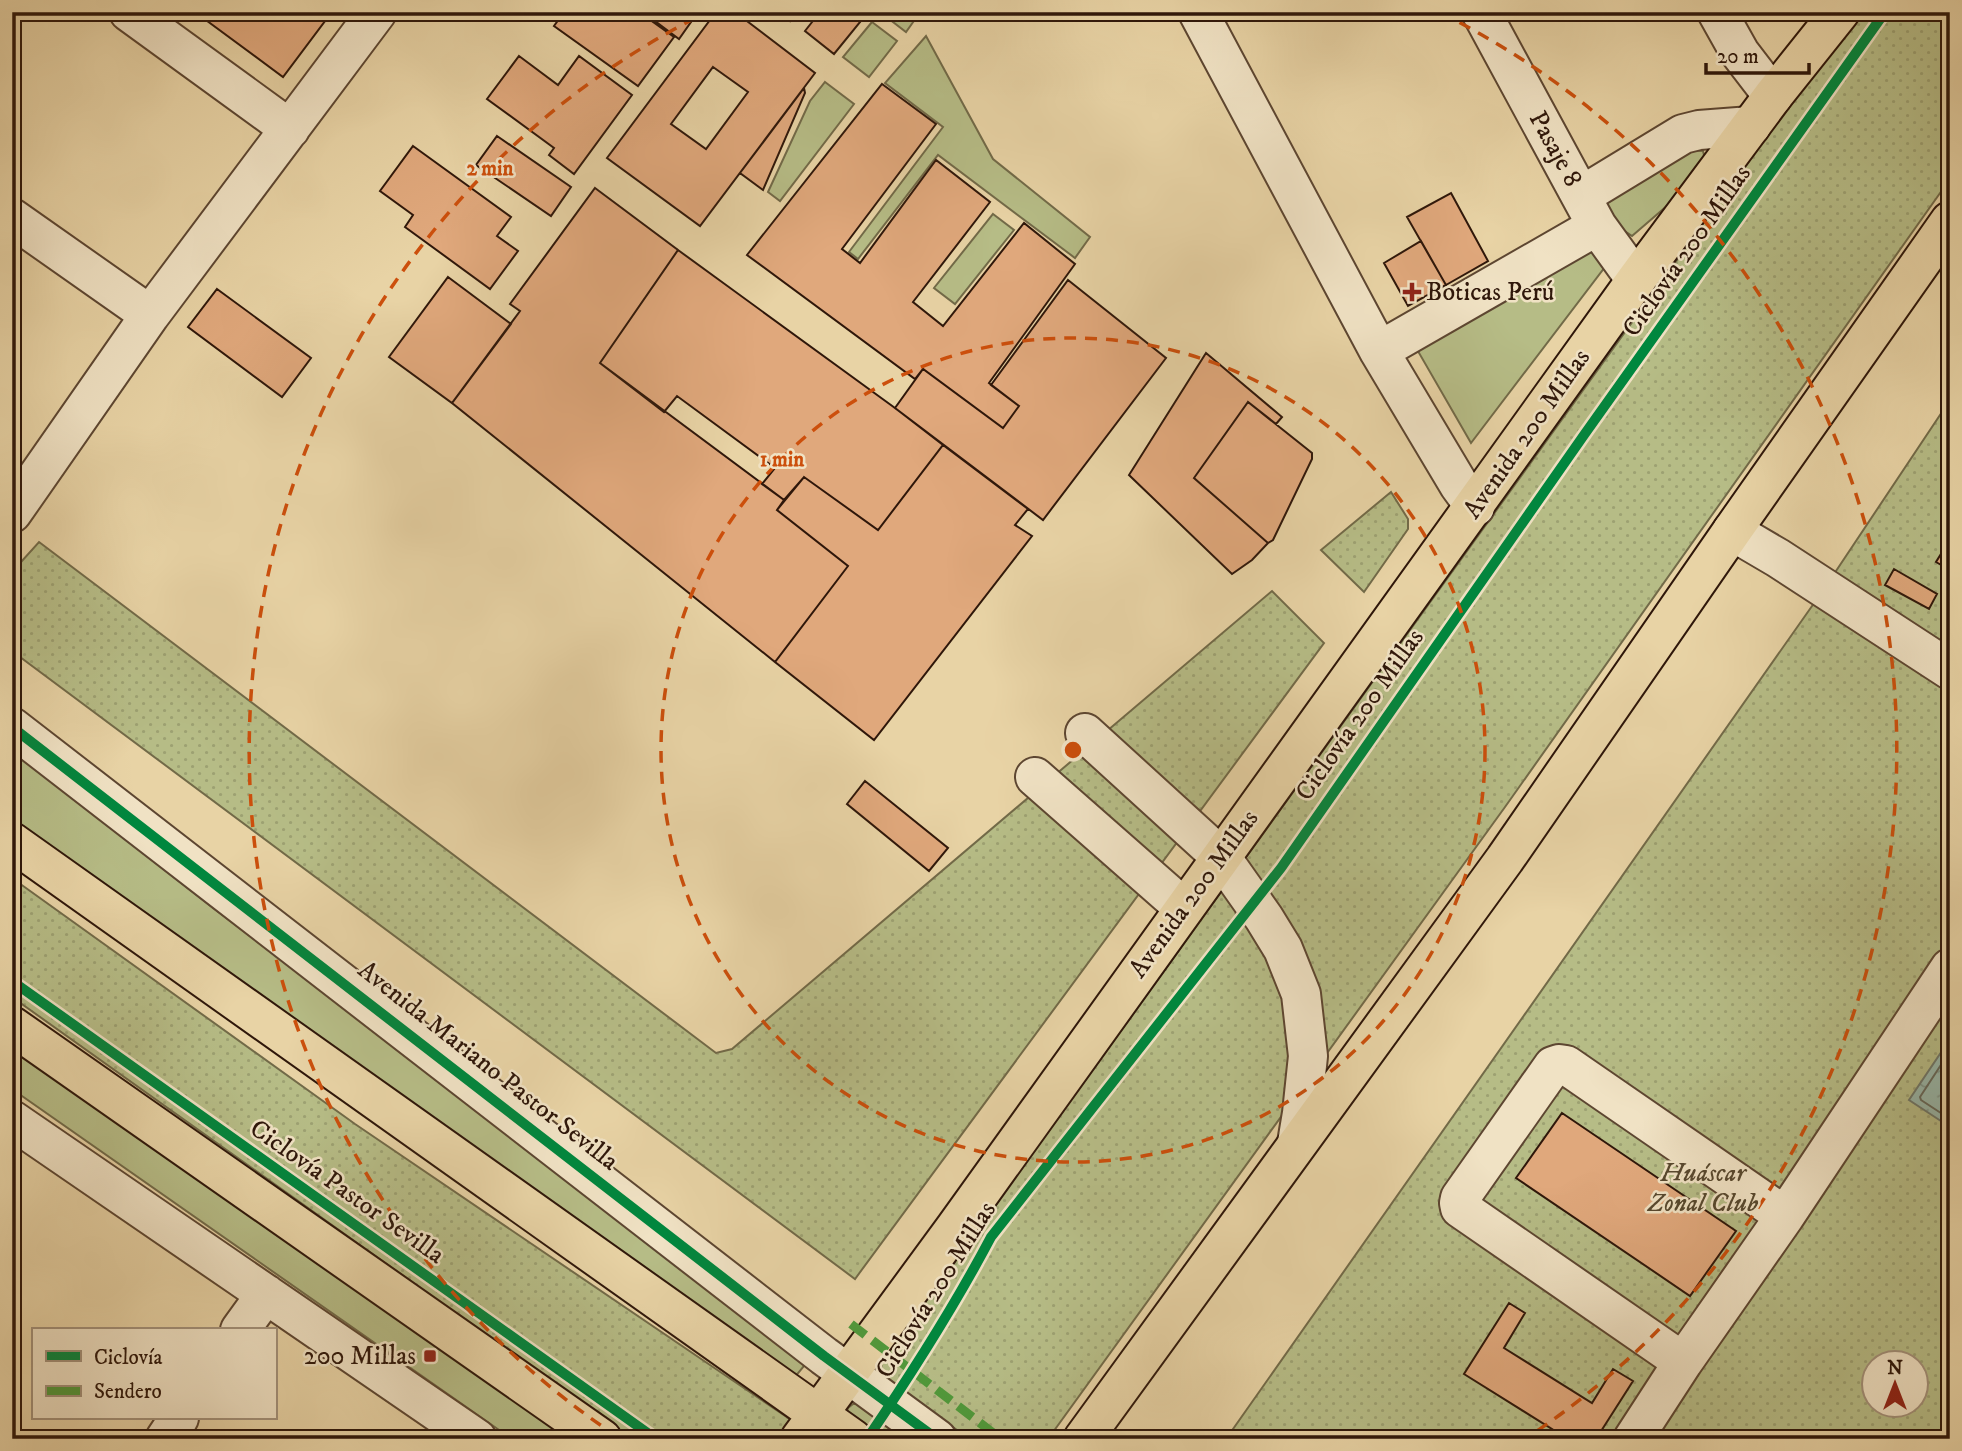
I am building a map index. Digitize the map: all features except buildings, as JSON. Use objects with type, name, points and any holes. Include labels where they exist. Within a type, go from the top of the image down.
[{"type":"main road","name":"Avenida 200 Millas","points":[[809,1426],[963,1217],[1636,280],[1762,111],[1840,12]]},
{"type":"main road","points":[[1083,1439],[1505,859],[1950,221]]},
{"type":"main road","points":[[12,842],[809,1426],[853,1439]]},
{"type":"main road","points":[[12,1026],[602,1439]]},
{"type":"street","points":[[129,12],[290,129]]},
{"type":"street","points":[[12,513],[150,315],[377,12]]},
{"type":"street","points":[[1198,12],[1379,351],[1475,507]]},
{"type":"street","name":"Pasaje 8","points":[[1481,12],[1589,211],[1636,280]]},
{"type":"street","points":[[1379,351],[1589,211],[1684,134],[1762,111],[1740,53],[1717,12]]},
{"type":"street","points":[[12,218],[150,315]]},
{"type":"street","points":[[1732,531],[1950,670]]},
{"type":"street","name":"Avenida Mariano Pastor Sevilla","points":[[12,727],[937,1439]]},
{"type":"street","points":[[1086,733],[1220,857],[1283,949],[1301,994],[1308,1056],[1297,1143]]},
{"type":"street","points":[[1035,776],[1184,908]]},
{"type":"street","points":[[1633,1439],[1786,1216],[1950,968]]},
{"type":"street","points":[[1684,1362],[1460,1208],[1460,1198],[1553,1066],[1559,1064],[1566,1065],[1786,1216]]},
{"type":"street","points":[[12,1121],[477,1439]]},
{"type":"street","points":[[241,1328],[265,1294]]},
{"type":"street","points":[[165,1439],[178,1420]]},
{"type":"green space","points":[[880,12],[913,12],[916,18],[906,32]]},
{"type":"green space","points":[[1856,12],[1950,12],[1950,179],[1505,807],[1048,1439],[969,1439],[883,1375],[881,1363]]},
{"type":"green space","points":[[872,22],[897,41],[869,77],[843,57]]},
{"type":"green space","points":[[926,36],[993,159],[1090,237],[1075,258],[938,155],[858,259],[849,252],[943,127],[885,83]]},
{"type":"green space","points":[[825,82],[854,104],[780,201],[768,192],[810,101]]},
{"type":"green space","points":[[1690,150],[1703,151],[1705,159],[1683,192],[1632,236],[1606,218],[1597,197]]},
{"type":"green space","points":[[993,214],[1014,230],[955,304],[934,288]]},
{"type":"green space","points":[[1598,245],[1611,259],[1471,443],[1415,346]]},
{"type":"green space","name":"Huáscar Zonal Club","points":[[1950,400],[1950,1439],[1226,1439],[1824,589]]},
{"type":"green space","points":[[1391,492],[1408,519],[1408,529],[1364,592],[1321,550]]},
{"type":"green space","points":[[39,542],[716,1053],[732,1049],[1272,591],[1324,643],[855,1279],[12,651],[12,572]]},
{"type":"green space","points":[[12,750],[213,908],[809,1360],[790,1383],[12,831]]},
{"type":"green space","points":[[12,878],[355,1124],[797,1424],[786,1439],[632,1439],[12,997]]},
{"type":"green space","points":[[12,1045],[573,1439],[512,1439],[12,1089]]},
{"type":"green space","points":[[853,1404],[858,1404],[908,1439],[869,1439],[846,1415]]},
{"type":"water","points":[[1950,1039],[1950,1127],[1909,1100]]},
{"type":"marked path","points":[[851,1324],[1001,1439]]},
{"type":"cycle path","name":"Ciclovía 200 Millas","points":[[867,1439],[932,1340],[991,1237],[1281,868],[1885,12]]},
{"type":"cycle path","points":[[12,727],[824,1356],[937,1439]]},
{"type":"cycle path","name":"Ciclovía Pastor Sevilla","points":[[12,981],[656,1439]]},
{"type":"place","name":"Boticas Perú","points":[[1412,292]]},
{"type":"place","name":"200 Millas","points":[[430,1356]]}]
